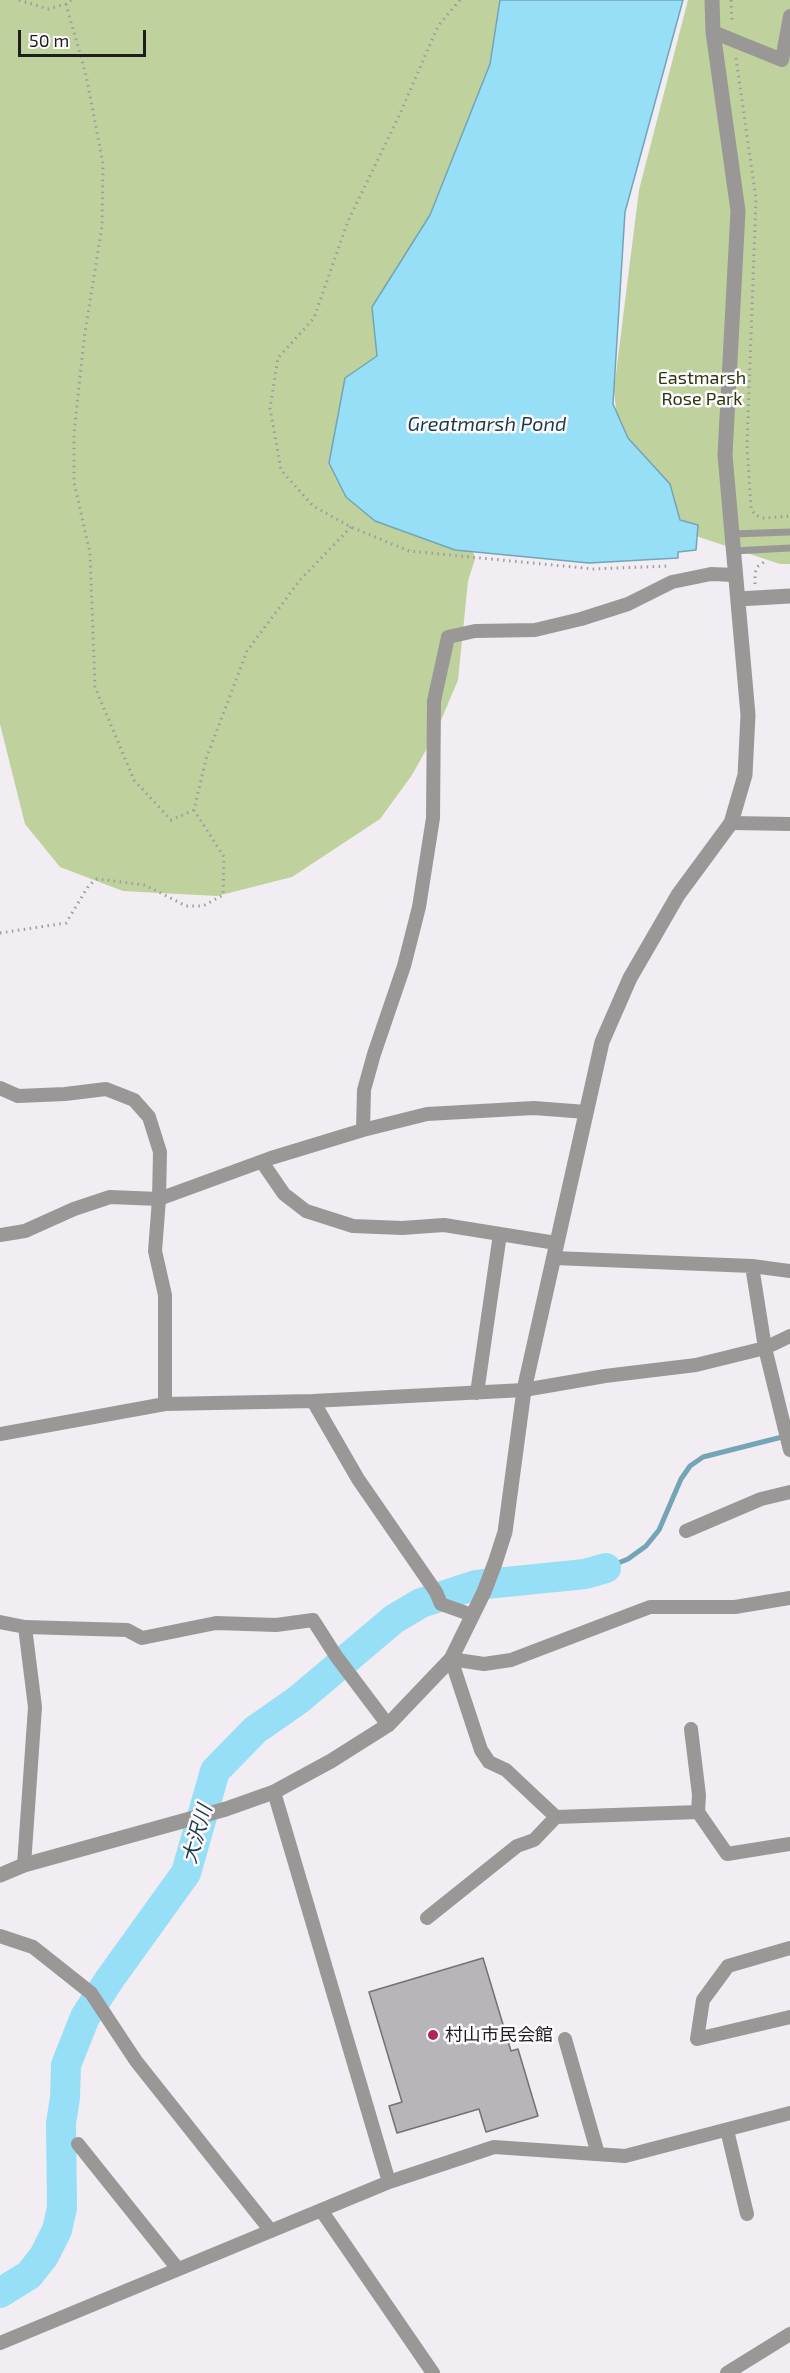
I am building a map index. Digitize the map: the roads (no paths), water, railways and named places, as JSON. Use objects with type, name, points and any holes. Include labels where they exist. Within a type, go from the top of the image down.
[{"type":"street","points":[[0,1875],[24,1865],[226,1809],[274,1792],[331,1761],[388,1725],[451,1659],[484,1592],[505,1532],[524,1390],[602,1042],[630,978],[678,895],[731,823],[745,775],[748,715],[725,455],[738,211],[713,32],[712,0]]},
{"type":"street","points":[[713,32],[782,60],[790,16]]},
{"type":"street","points":[[363,1130],[364,1090],[404,966],[419,907],[433,818],[434,701],[448,637],[476,631],[535,630],[628,604],[672,582],[711,574],[735,574]]},
{"type":"street","points":[[738,599],[790,596]]},
{"type":"street","points":[[731,823],[790,824]]},
{"type":"street","points":[[0,1088],[18,1095],[65,1094],[106,1089],[134,1100],[148,1117],[160,1152],[155,1251],[165,1295],[165,1404]]},
{"type":"street","points":[[0,1234],[25,1231],[74,1209],[110,1197],[159,1198],[363,1130],[428,1114],[534,1108],[586,1112]]},
{"type":"street","points":[[262,1162],[284,1194],[306,1211],[353,1226],[402,1228],[444,1225],[500,1234],[555,1250],[790,1271]]},
{"type":"street","points":[[477,1393],[500,1234]]},
{"type":"street","points":[[752,1266],[765,1348],[790,1450]]},
{"type":"street","points":[[0,1434],[165,1404],[313,1401],[524,1390],[605,1376],[696,1365],[765,1348],[790,1336]]},
{"type":"street","points":[[313,1401],[358,1479],[439,1598],[472,1615]]},
{"type":"street","points":[[686,1531],[761,1499],[790,1492]]},
{"type":"street","points":[[451,1659],[484,1664],[512,1660],[650,1607],[735,1607],[790,1598]]},
{"type":"street","points":[[0,1622],[25,1627],[127,1630],[142,1638],[216,1623],[276,1625],[313,1620],[351,1677],[388,1725]]},
{"type":"street","points":[[24,1865],[35,1707],[25,1627]]},
{"type":"street","points":[[451,1659],[481,1750],[489,1762],[506,1770],[556,1817]]},
{"type":"street","points":[[691,1729],[699,1795],[698,1812],[727,1854],[790,1844]]},
{"type":"street","points":[[274,1792],[390,2182]]},
{"type":"street","points":[[427,1918],[518,1846],[534,1840],[556,1817],[698,1812]]},
{"type":"street","points":[[0,1936],[33,1947],[91,1993],[136,2061],[271,2231]]},
{"type":"street","points":[[790,1948],[728,1966],[703,2000],[697,2039],[790,2017]]},
{"type":"street","points":[[565,2039],[598,2154]]},
{"type":"street","points":[[0,2343],[390,2182],[494,2147],[625,2156],[790,2114]]},
{"type":"street","points":[[727,2130],[747,2214]]},
{"type":"street","points":[[78,2144],[178,2269]]},
{"type":"street","points":[[321,2210],[433,2373]]},
{"type":"street","points":[[727,2373],[790,2334]]},
{"type":"lane","points":[[732,534],[790,532]]},
{"type":"lane","points":[[734,551],[790,548]]},
{"type":"water","name":"Greatmarsh Pond","points":[[500,0],[683,0],[625,212],[613,404],[628,438],[670,484],[680,520],[698,525],[696,550],[678,552],[678,558],[589,563],[455,550],[375,521],[346,497],[329,463],[345,378],[377,356],[372,307],[430,215],[490,64]]},
{"type":"waterway","points":[[606,1568],[628,1559],[646,1546],[659,1530],[681,1479],[690,1466],[703,1457],[786,1436]]},
{"type":"waterway","name":"大沢川","points":[[0,2293],[29,2275],[44,2256],[57,2230],[62,2208],[61,2123],[65,2098],[66,2065],[85,2017],[186,1873],[215,1771],[255,1730],[298,1700],[394,1619],[421,1603],[476,1585],[585,1574],[606,1568]]},
{"type":"place","name":"村山市民会館","points":[[433,2035]]},
{"type":"park label","name":"Eastmarsh Rose Park","points":[[702,388]]}]
